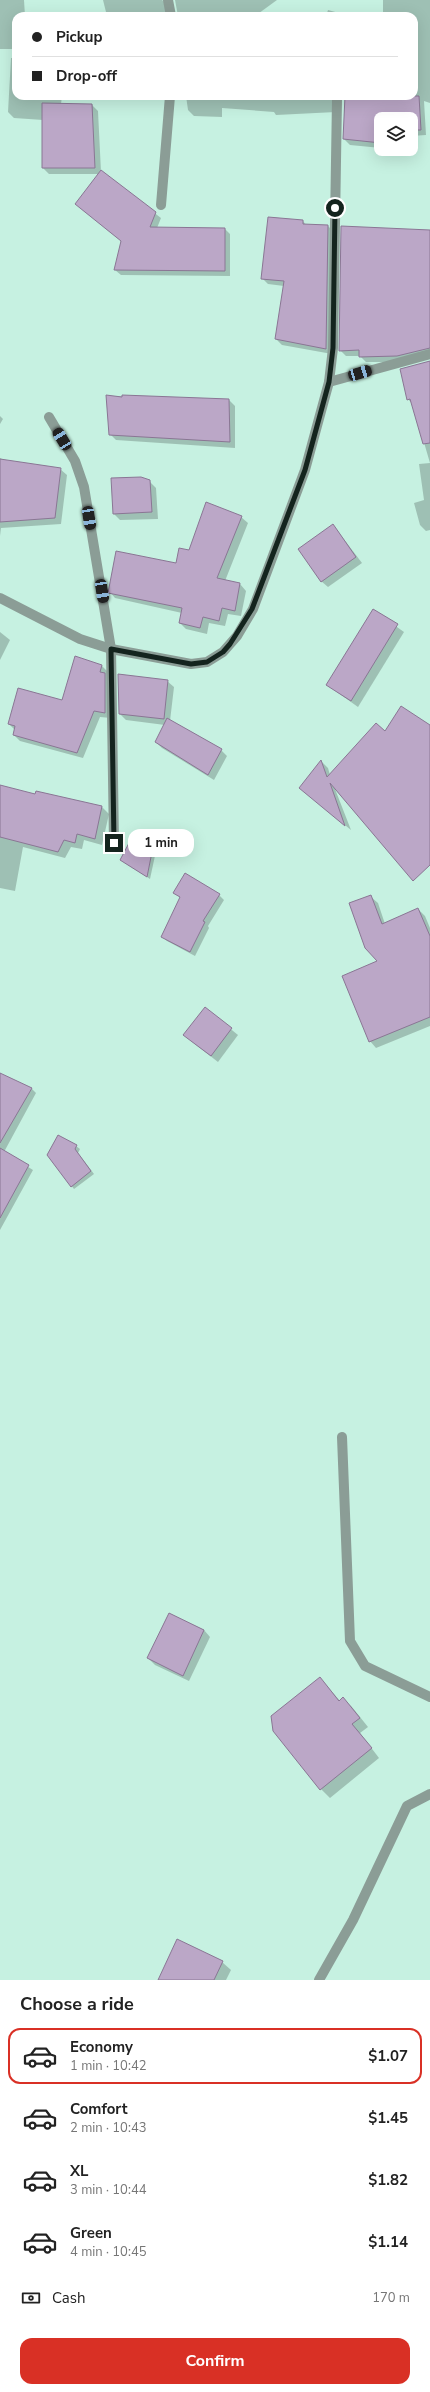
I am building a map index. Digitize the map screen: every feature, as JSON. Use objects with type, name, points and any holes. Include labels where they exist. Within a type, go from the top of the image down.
[{"type":"street","points":[[168,0],[170,12]]},
{"type":"street","points":[[161,205],[170,100]]},
{"type":"street","points":[[0,598],[80,639],[111,649],[191,664],[207,662],[223,652],[237,636],[252,609],[305,470],[329,382],[333,348],[337,100]]},
{"type":"street","points":[[329,382],[430,354]]},
{"type":"street","points":[[49,417],[75,460],[84,487],[111,649],[114,843]]},
{"type":"street","points":[[342,1437],[350,1641],[365,1666],[430,1697]]},
{"type":"street","points":[[319,1980],[353,1920],[407,1806],[430,1794]]},
{"type":"building","points":[[419,96],[421,130],[418,130],[418,112],[374,112],[374,142],[343,139],[345,100],[418,100]]},
{"type":"building","points":[[42,103],[92,104],[95,168],[42,168]]},
{"type":"building","points":[[101,170],[156,212],[150,227],[225,228],[225,271],[114,270],[121,241],[75,204]]},
{"type":"building","points":[[268,217],[303,220],[303,224],[328,225],[326,349],[275,339],[284,281],[261,279]]},
{"type":"building","points":[[341,226],[430,230],[430,348],[397,356],[359,357],[359,350],[339,351]]},
{"type":"building","points":[[430,361],[430,443],[423,444],[410,399],[407,400],[400,369]]},
{"type":"building","points":[[106,395],[122,397],[122,395],[229,399],[230,442],[109,435]]},
{"type":"building","points":[[0,459],[61,468],[55,518],[0,522]]},
{"type":"building","points":[[141,477],[150,480],[152,512],[113,514],[111,478]]},
{"type":"building","points":[[206,502],[242,516],[217,578],[240,583],[235,611],[222,608],[219,621],[203,617],[200,628],[179,623],[182,608],[108,593],[116,551],[176,563],[179,548],[189,550]]},
{"type":"building","points":[[333,524],[356,557],[321,582],[298,549]]},
{"type":"building","points":[[373,609],[398,624],[351,701],[326,685]]},
{"type":"building","points":[[75,656],[102,665],[100,672],[105,673],[105,713],[94,711],[77,753],[13,735],[15,726],[8,724],[18,688],[62,700]]},
{"type":"building","points":[[118,674],[168,680],[164,719],[119,714]]},
{"type":"building","points":[[401,706],[430,725],[430,865],[413,881],[330,783],[345,826],[299,788],[321,760],[327,777],[376,723],[385,731]]},
{"type":"building","points":[[167,718],[222,749],[208,775],[155,742]]},
{"type":"building","points":[[0,785],[35,794],[36,791],[102,806],[95,839],[77,834],[75,843],[64,840],[58,852],[0,837]]},
{"type":"building","points":[[129,843],[153,847],[147,877],[120,860]]},
{"type":"building","points":[[185,873],[220,894],[203,921],[205,922],[190,952],[161,937],[180,897],[173,893]]},
{"type":"building","points":[[371,895],[382,924],[418,908],[430,936],[430,1017],[369,1042],[342,976],[377,961],[365,948],[349,903]]},
{"type":"building","points":[[205,1007],[232,1028],[211,1056],[183,1035]]},
{"type":"building","points":[[0,1073],[32,1088],[0,1143]]},
{"type":"building","points":[[58,1135],[77,1145],[75,1149],[91,1171],[71,1187],[47,1155]]},
{"type":"building","points":[[0,1148],[29,1165],[0,1218]]},
{"type":"building","points":[[169,1613],[204,1630],[183,1676],[147,1658]]},
{"type":"building","points":[[320,1677],[339,1701],[343,1697],[360,1718],[352,1724],[372,1748],[320,1790],[273,1731],[271,1716]]},
{"type":"building","points":[[177,1939],[223,1961],[214,1980],[158,1980]]},
{"type":"route","points":[[114,843],[111,649],[191,664],[207,662],[223,652],[237,636],[252,609],[305,470],[329,382],[333,348],[335,208]]}]
